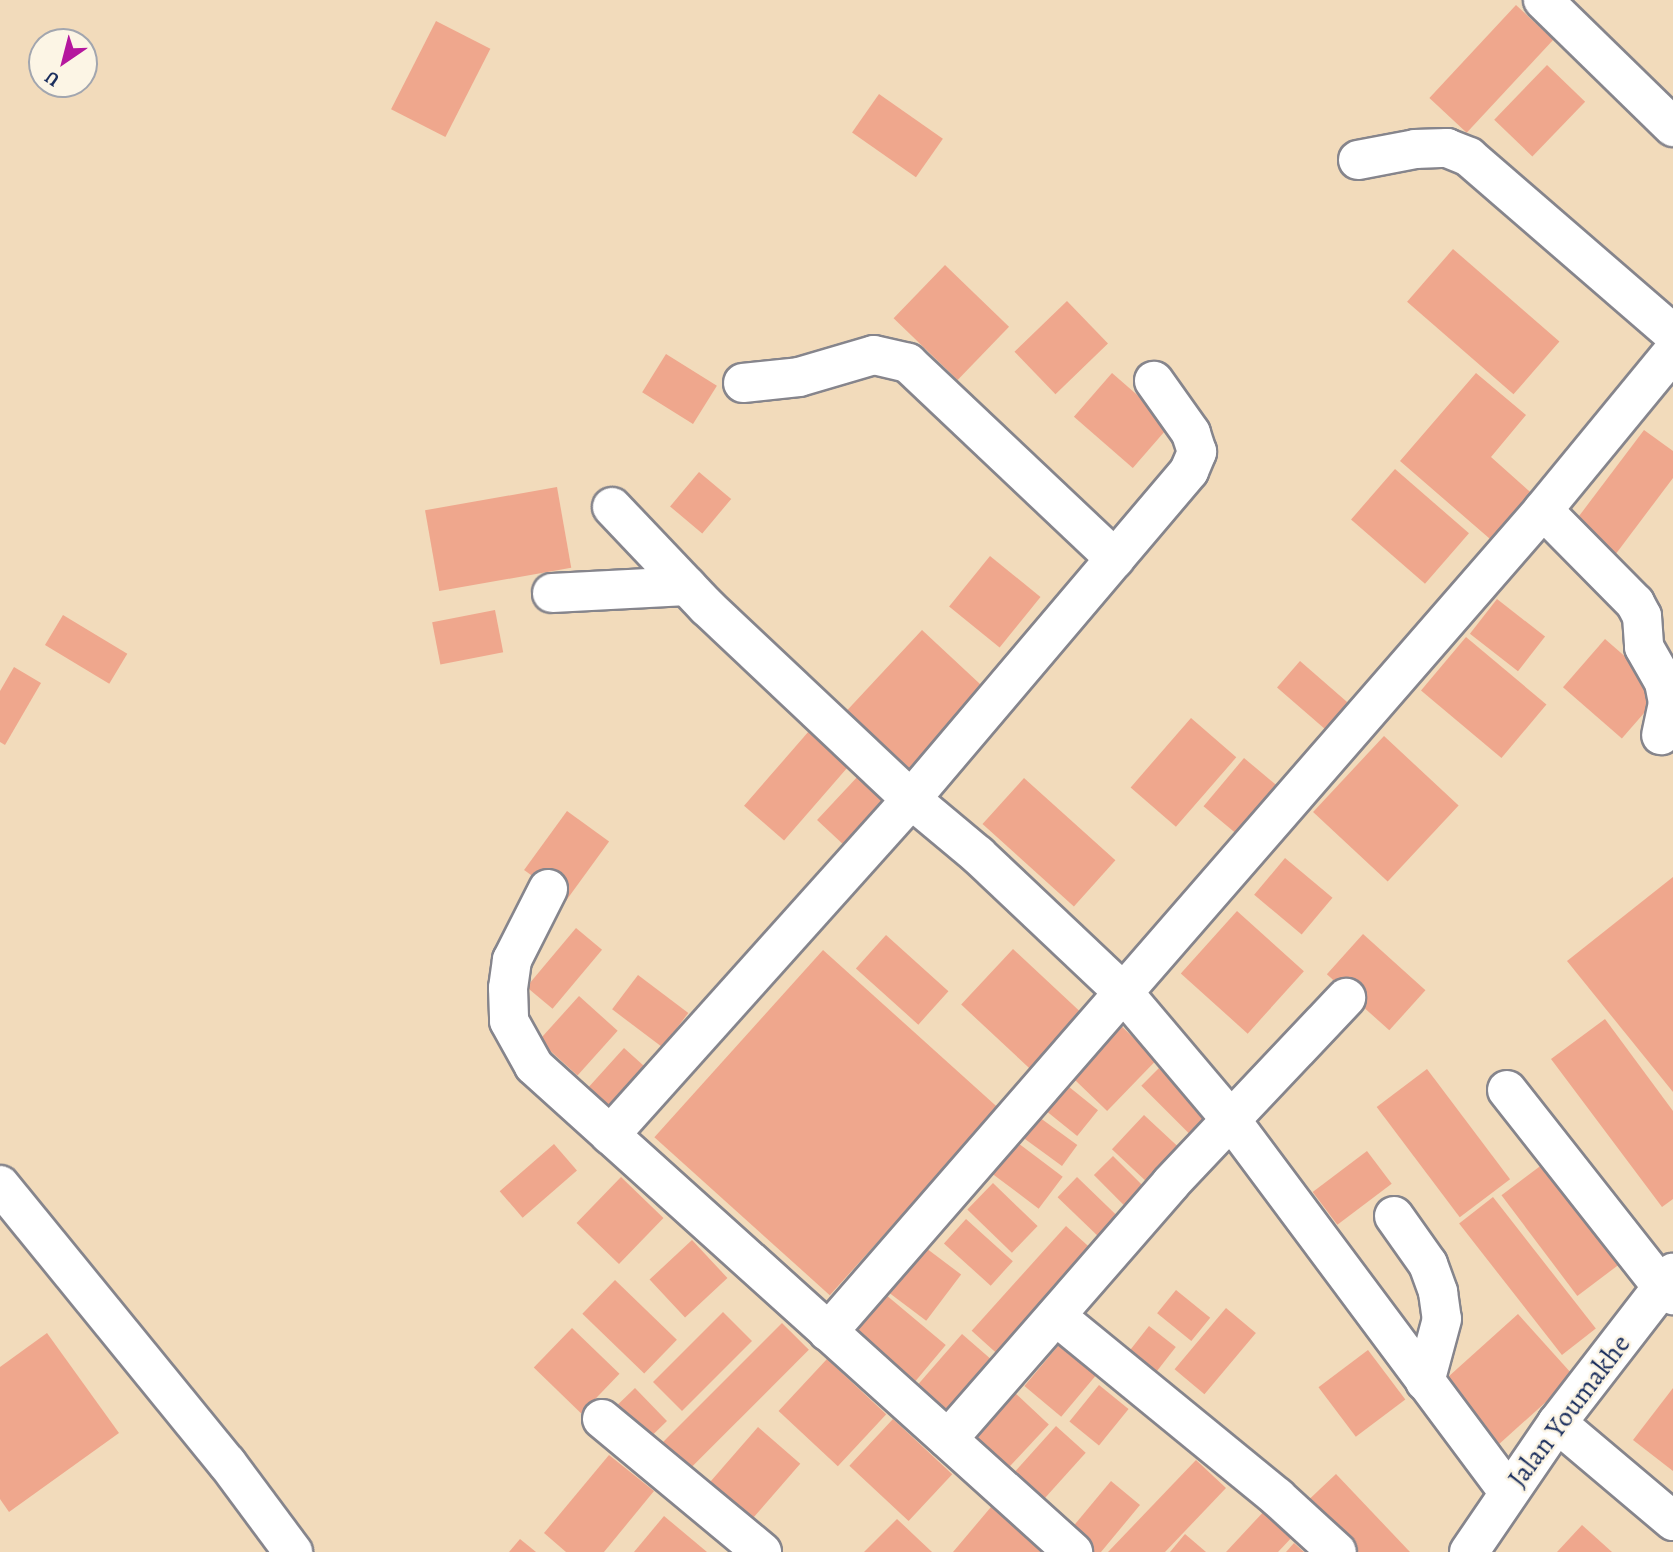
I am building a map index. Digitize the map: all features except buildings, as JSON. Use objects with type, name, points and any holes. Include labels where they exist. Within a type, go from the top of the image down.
[{"type":"street","points":[[1543,0],[1673,127]]},
{"type":"street","points":[[1358,160],[1447,148],[1469,157],[1673,334]]},
{"type":"street","points":[[828,1332],[1543,510],[1673,352]]},
{"type":"street","points":[[743,383],[799,377],[874,355],[908,363],[1115,559]]},
{"type":"street","points":[[610,1135],[911,799],[1189,471],[1197,452],[1191,433],[1154,381]]},
{"type":"street","points":[[612,507],[743,642],[911,799],[978,855],[1123,992],[1231,1120],[1508,1491]]},
{"type":"street","points":[[1543,510],[1635,603],[1642,616],[1644,648],[1664,682],[1668,703],[1661,735]]},
{"type":"street","points":[[552,593],[697,596]]},
{"type":"street","points":[[548,889],[512,960],[509,1021],[518,1043],[534,1066],[1073,1552]]},
{"type":"street","points":[[948,1439],[1231,1120],[1346,998]]},
{"type":"street","points":[[1507,1090],[1669,1285]]},
{"type":"street","points":[[0,1185],[228,1463],[293,1552]]},
{"type":"street","points":[[1394,1216],[1428,1264],[1438,1292],[1440,1329],[1425,1382]]},
{"type":"street","name":"Jalan Youmakhe","points":[[1470,1552],[1508,1491],[1557,1423],[1669,1285]]},
{"type":"street","points":[[1056,1316],[1277,1497],[1337,1552]]},
{"type":"street","points":[[602,1419],[762,1552]]},
{"type":"street","points":[[1557,1423],[1673,1521]]}]
